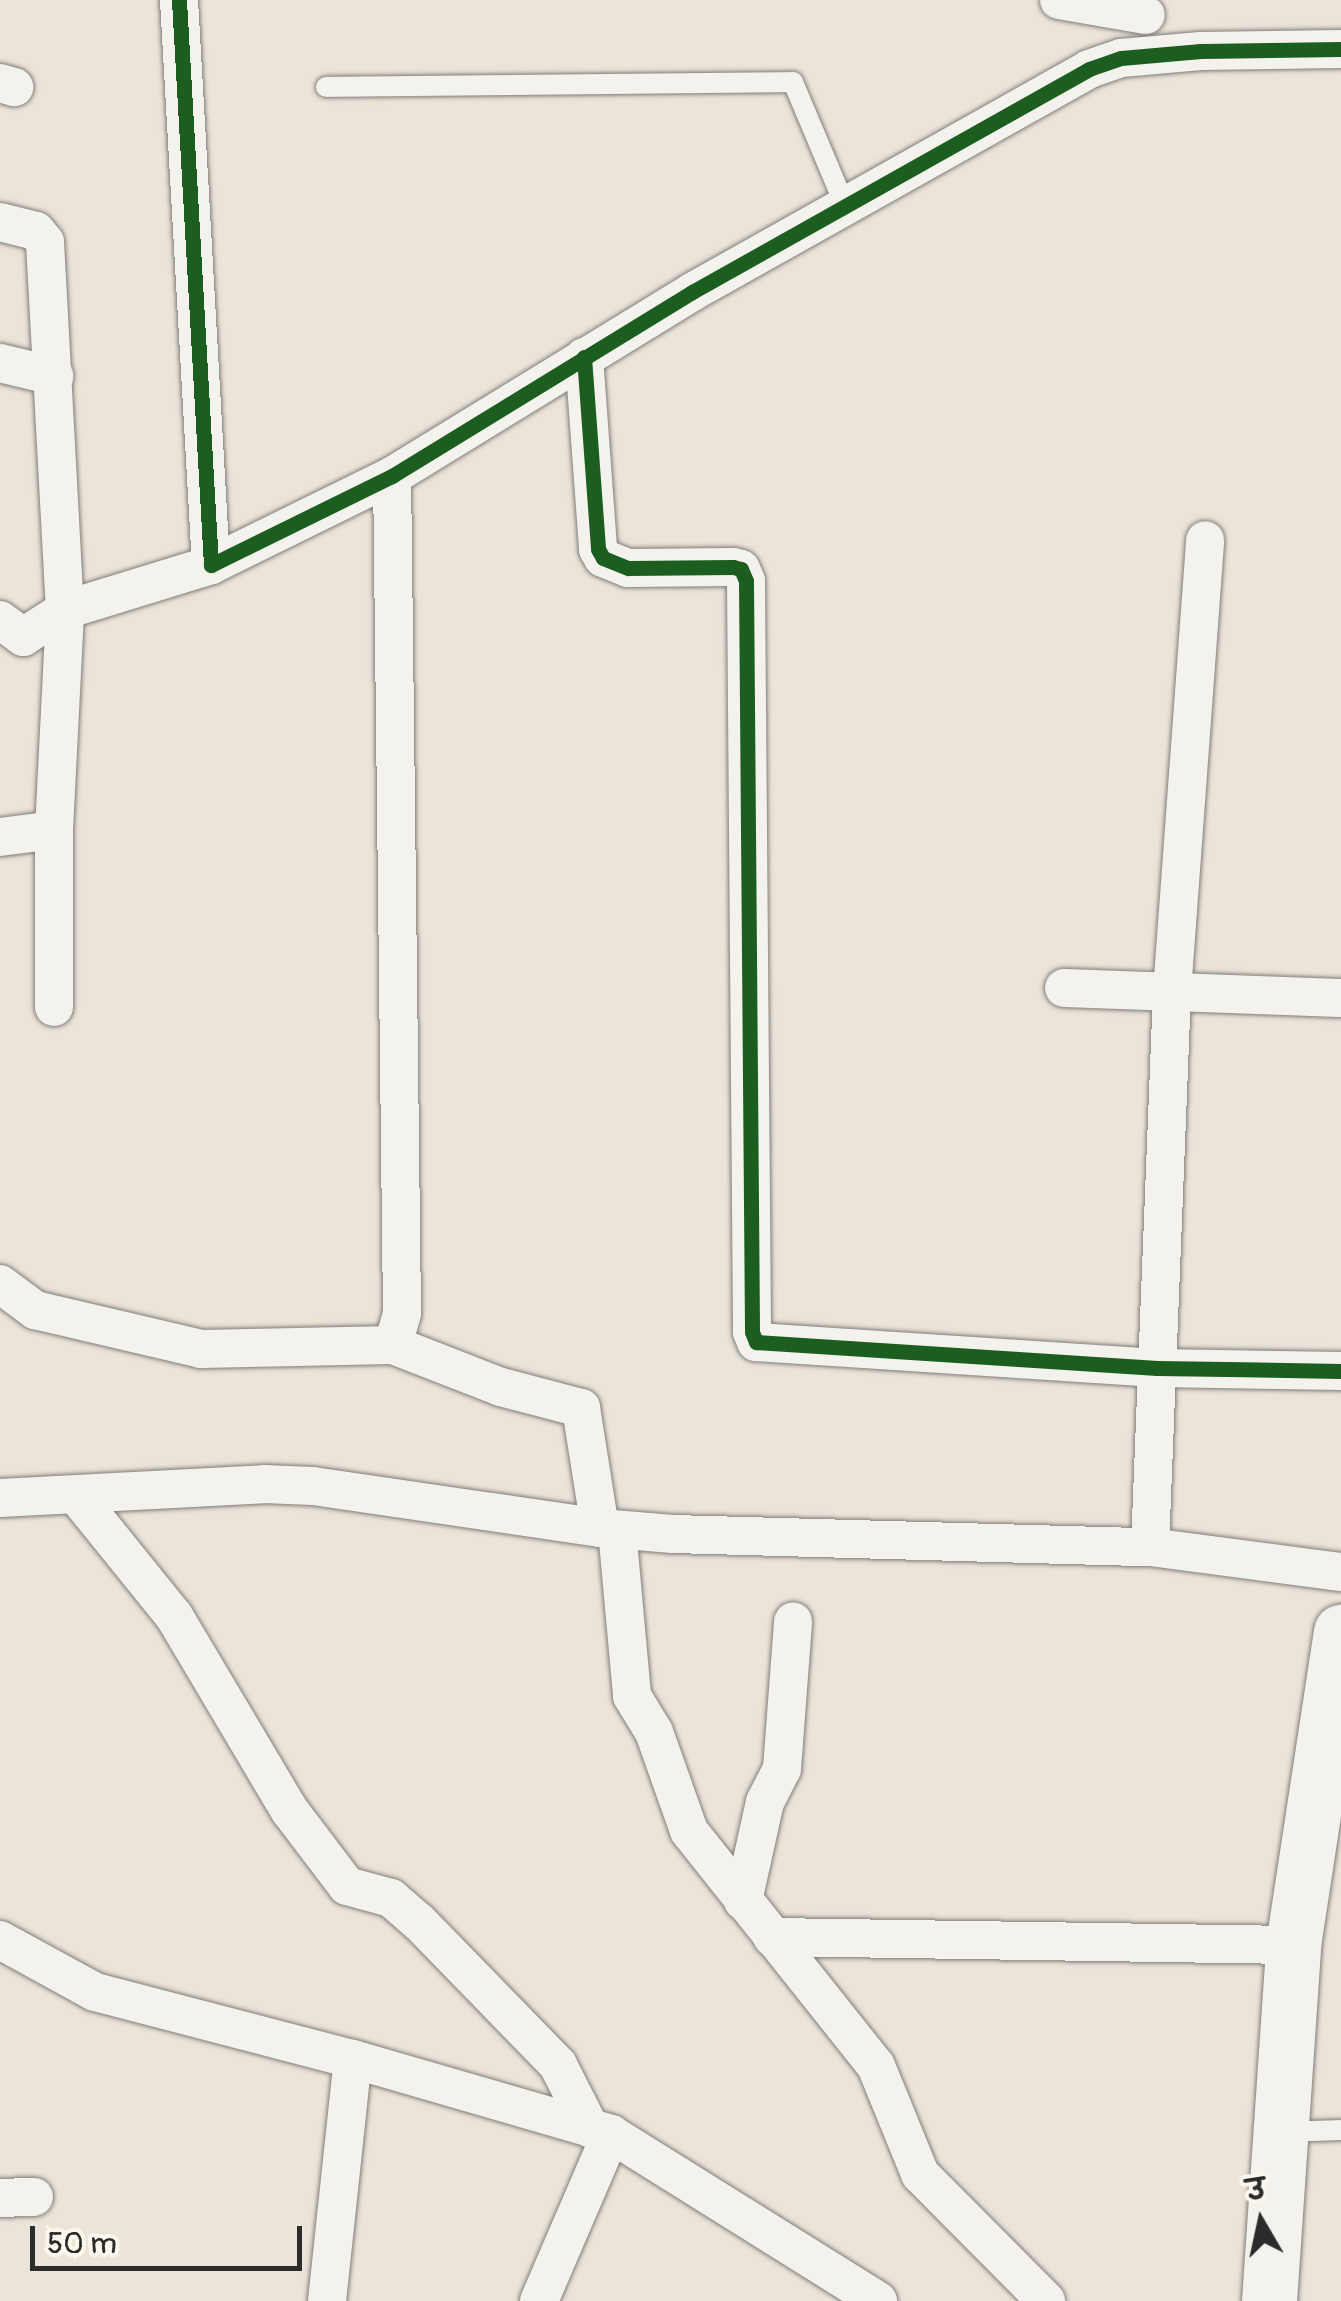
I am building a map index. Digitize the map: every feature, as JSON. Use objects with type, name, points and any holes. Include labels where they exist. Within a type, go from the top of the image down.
[{"type":"main road","points":[[1269,2301],[1293,1944],[1339,1651]]},
{"type":"street","points":[[179,0],[211,565]]},
{"type":"street","points":[[1059,0],[1140,8],[1183,53]]},
{"type":"street","points":[[8,638],[66,610],[211,565],[392,476],[584,357],[1089,69],[1121,58],[1183,53],[1341,49]]},
{"type":"street","points":[[0,222],[36,231],[45,242],[66,610],[54,830],[54,1007]]},
{"type":"street","points":[[584,357],[598,548],[603,558],[628,568],[733,567],[741,569],[746,580],[752,1332],[756,1342],[1157,1368],[1341,1371]]},
{"type":"street","points":[[0,364],[54,376]]},
{"type":"street","points":[[392,476],[402,1312],[393,1345]]},
{"type":"street","points":[[1150,1546],[1172,992],[1205,540]]},
{"type":"street","points":[[0,837],[54,830]]},
{"type":"street","points":[[1064,988],[1341,998]]},
{"type":"street","points":[[0,1284],[35,1310],[201,1349],[393,1345],[501,1387],[581,1408],[608,1529],[632,1696],[654,1732],[689,1831],[876,2066],[920,2174],[1046,2301]]},
{"type":"street","points":[[0,1498],[264,1484],[313,1486],[608,1529],[1150,1546],[1341,1572]]},
{"type":"street","points":[[77,1496],[174,1616],[290,1812],[347,1886],[391,1898],[420,1923],[558,2065],[600,2131]]},
{"type":"street","points":[[743,1901],[764,1802],[782,1770],[793,1621]]},
{"type":"street","points":[[772,1938],[1293,1944]]},
{"type":"street","points":[[0,1940],[95,1992],[353,2059],[600,2131],[878,2301]]},
{"type":"street","points":[[328,2301],[353,2059]]},
{"type":"street","points":[[540,2301],[600,2131]]},
{"type":"lane","points":[[326,88],[793,82],[845,206]]},
{"type":"lane","points":[[1279,2132],[1341,2130]]},
{"type":"cycle path","points":[[179,0],[211,565],[392,476],[692,292],[1089,69],[1121,58],[1201,51],[1341,49]]},
{"type":"cycle path","points":[[584,357],[598,549],[603,558],[628,568],[733,567],[741,569],[746,581],[752,1332],[756,1342],[1157,1368],[1341,1371]]}]
